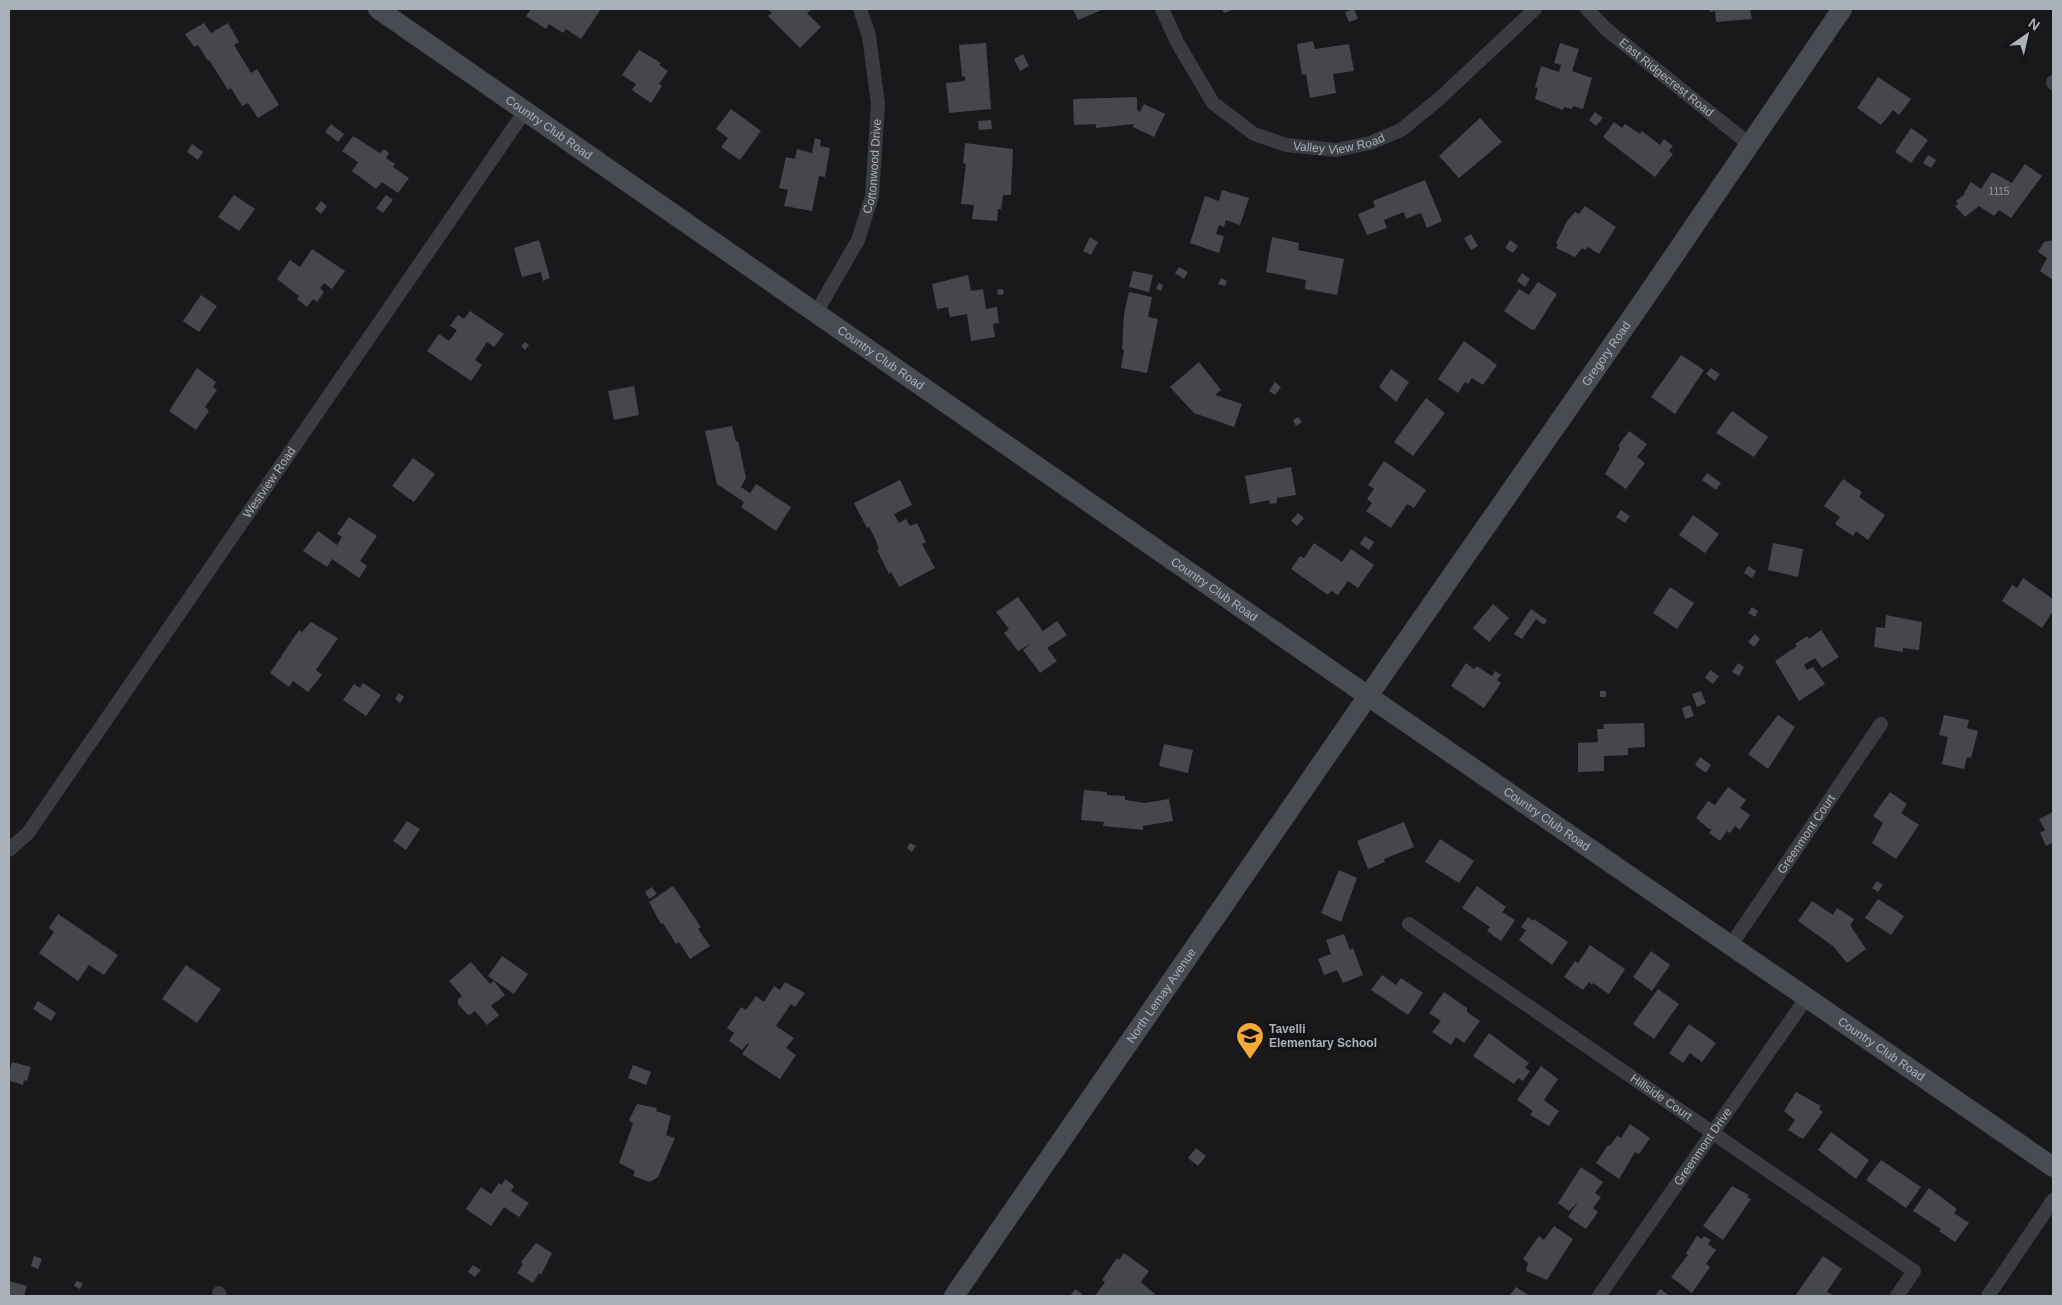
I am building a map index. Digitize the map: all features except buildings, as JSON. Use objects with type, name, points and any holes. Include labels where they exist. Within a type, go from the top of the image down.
[{"type":"street","name":"Country Club Road","points":[[378,9],[1368,696],[2053,1166]]},
{"type":"street","name":"Cottonwood Drive","points":[[816,313],[858,240],[872,196],[878,104],[869,36],[860,9]]},
{"type":"street","name":"Valley View Road","points":[[1162,9],[1176,42],[1213,103],[1254,134],[1286,145],[1336,150],[1370,143],[1401,130],[1439,99],[1535,9]]},
{"type":"street","name":"East Ridgecrest Road","points":[[1587,9],[1606,29],[1749,144]]},
{"type":"street","name":"Gregory Road","points":[[1368,696],[1643,301],[1842,9]]},
{"type":"street","name":"Westview Road","points":[[9,850],[28,833],[525,111]]},
{"type":"street","name":"North Lemay Avenue","points":[[954,1296],[1368,696]]},
{"type":"street","name":"Greenmont Court","points":[[1730,945],[1881,724]]},
{"type":"street","name":"Hillside Court","points":[[1409,924],[1914,1271],[1897,1296]]},
{"type":"street","name":"Greenmont Drive","points":[[1599,1296],[1807,997]]},
{"type":"street","points":[[1988,1296],[2053,1200]]},
{"type":"place","name":"Tavelli Elementary School","points":[[1250,1060]]}]
